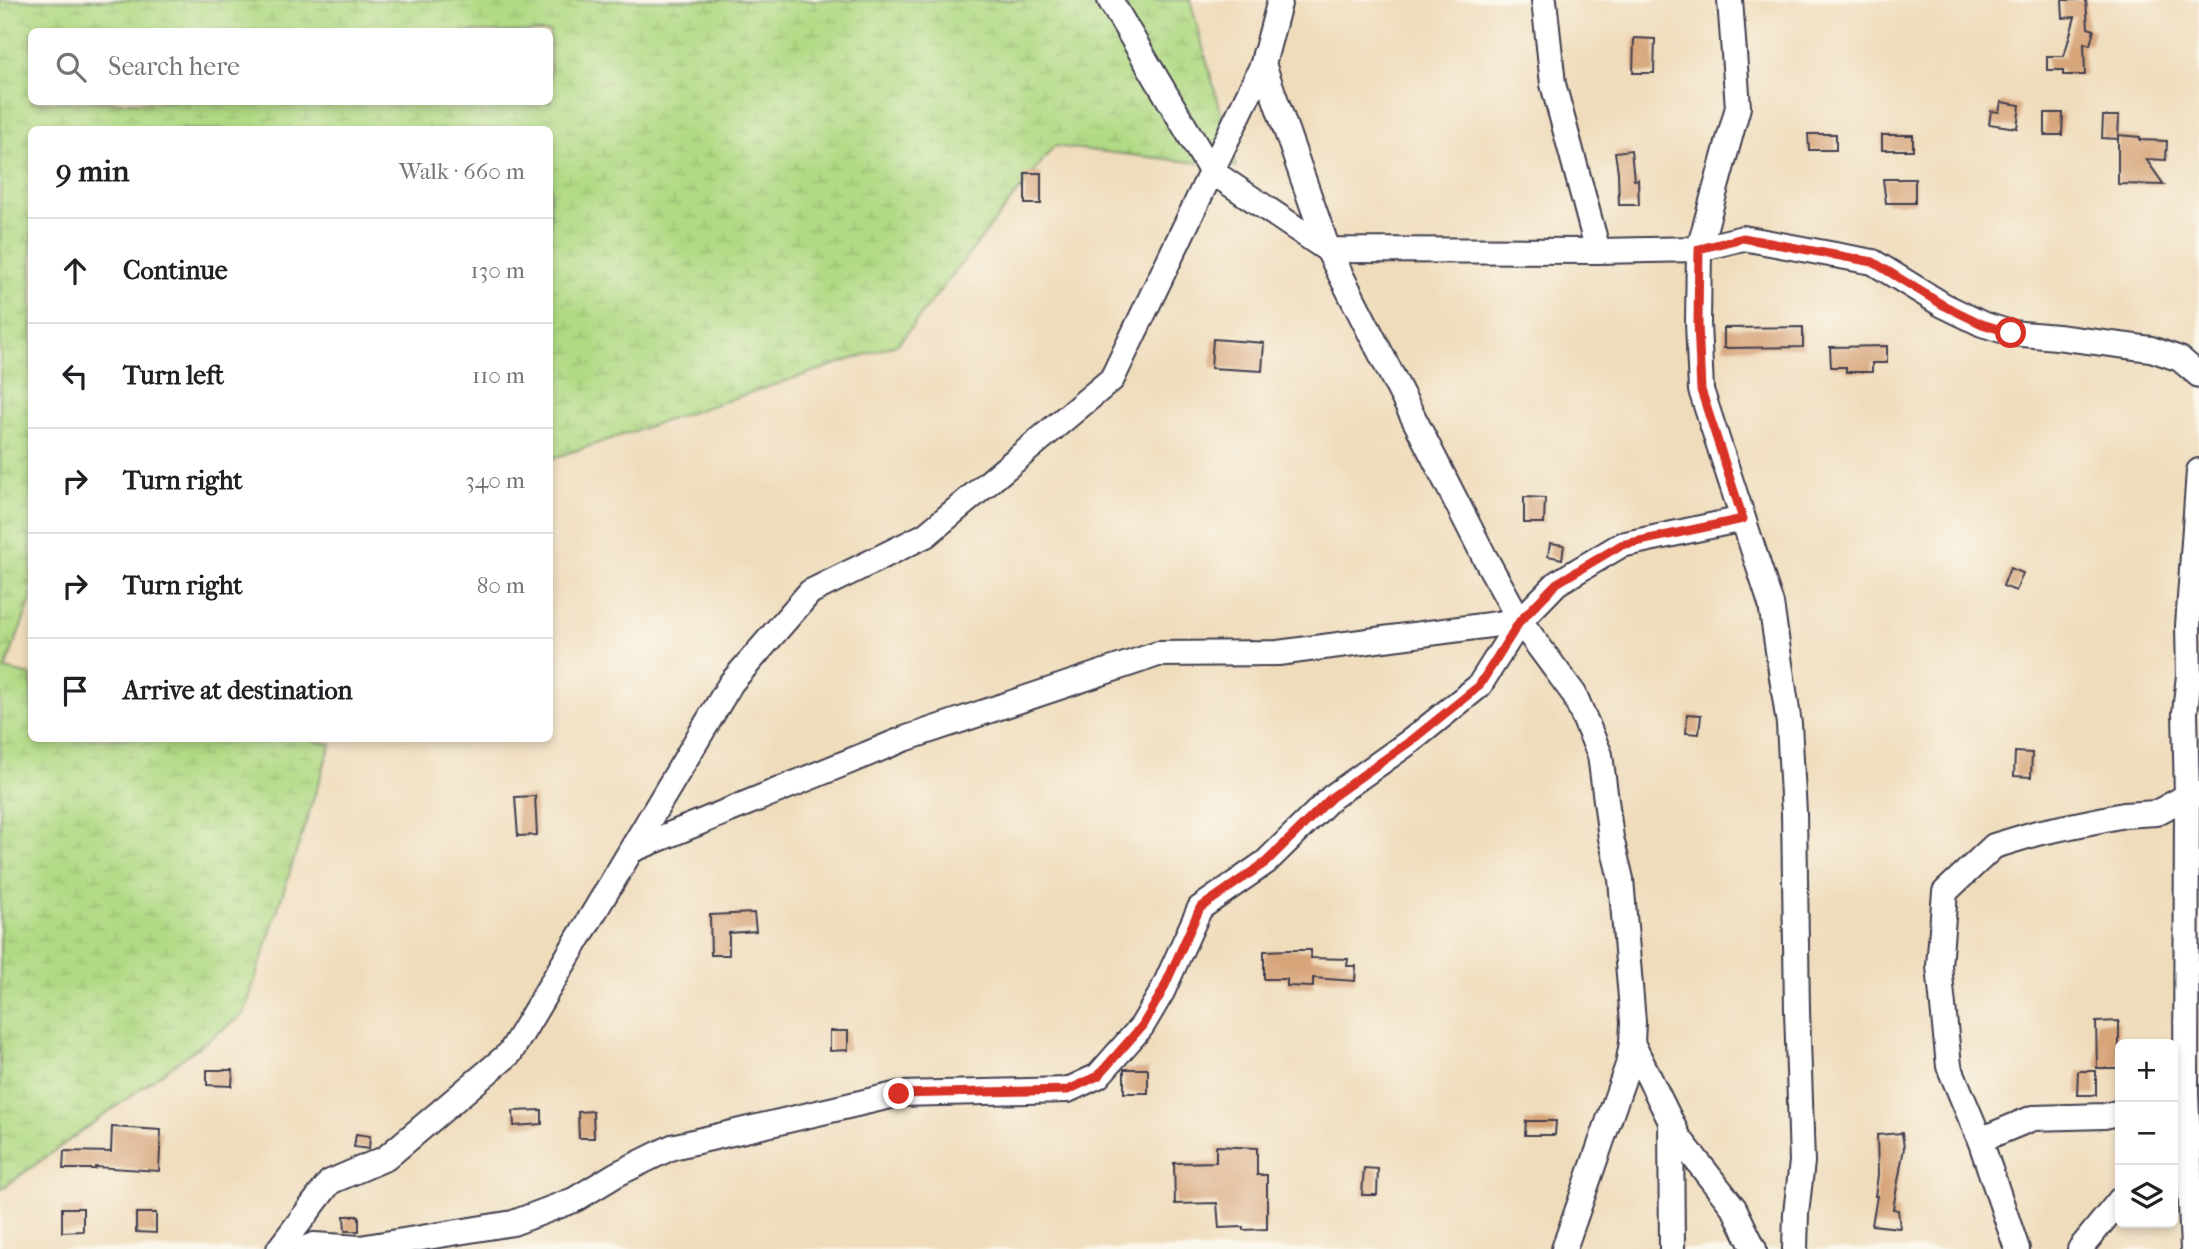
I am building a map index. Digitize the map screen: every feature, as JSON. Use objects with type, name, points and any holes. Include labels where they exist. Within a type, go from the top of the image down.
[{"type":"street","points":[[1110,0],[1211,171],[1328,250],[1699,249],[1743,238],[1873,262],[1943,305],[1982,324],[2011,333],[2151,349],[2180,359],[2199,375]]},
{"type":"street","points":[[279,1249],[330,1182],[386,1158],[510,1053],[731,683],[810,592],[926,535],[1112,379],[1263,64],[1281,0]]},
{"type":"street","points":[[1544,0],[1553,84],[1598,251]]},
{"type":"street","points":[[1730,0],[1738,107],[1699,249],[1701,390],[1770,604],[1789,724],[1794,813],[1802,1162],[1795,1249]]},
{"type":"street","points":[[1263,64],[1328,250],[1484,556],[1520,621],[1574,694],[1600,755],[1611,838],[1621,879],[1633,1022],[1632,1042],[1628,1065],[1564,1249]]},
{"type":"street","points":[[2193,1249],[2179,1096],[2193,795],[2185,713],[2193,703],[2189,675],[2188,626],[2199,471]]},
{"type":"street","points":[[304,1249],[314,1245],[360,1248],[513,1223],[574,1200],[617,1174],[673,1147],[899,1094],[1068,1090],[1098,1076],[1142,1026],[1162,992],[1200,908],[1266,862],[1332,797],[1412,740],[1479,686],[1520,621],[1557,583],[1621,545],[1743,519]]},
{"type":"street","points":[[632,850],[904,739],[1158,654],[1278,653],[1520,621]]},
{"type":"street","points":[[2017,1249],[1980,1140],[1949,1066],[1939,966],[1945,892],[1994,846],[2037,833],[2112,817],[2156,813],[2193,795]]},
{"type":"street","points":[[1632,1042],[1679,1138],[1734,1208],[1754,1249]]},
{"type":"street","points":[[1980,1140],[2033,1118],[2115,1113]]},
{"type":"street","points":[[1671,1122],[1672,1249]]},
{"type":"street","points":[[2080,1249],[2115,1206]]},
{"type":"green space","points":[[0,0],[1190,0],[1236,167],[1054,146],[898,344],[553,458],[553,126],[28,126],[28,608],[5,669],[28,674],[28,742],[331,744],[244,1014],[0,1190]]},
{"type":"building","points":[[2062,0],[2086,0],[2088,28],[2094,30],[2090,45],[2084,43],[2085,75],[2063,75],[2063,70],[2047,70],[2047,56],[2064,56],[2075,17],[2063,18]]},
{"type":"building","points":[[1634,38],[1655,39],[1654,73],[1633,73]]},
{"type":"building","points":[[2001,102],[2020,105],[2017,128],[1989,124],[1991,111],[1999,112]]},
{"type":"building","points":[[2045,113],[2063,113],[2062,135],[2045,135]]},
{"type":"building","points":[[2103,116],[2119,116],[2118,139],[2102,138]]},
{"type":"building","points":[[1808,134],[1836,134],[1836,150],[1809,150]]},
{"type":"building","points":[[1882,135],[1913,135],[1913,150],[1882,150]]},
{"type":"building","points":[[2118,135],[2140,137],[2140,140],[2167,141],[2166,160],[2146,159],[2164,185],[2118,184]]},
{"type":"building","points":[[1631,150],[1634,180],[1638,179],[1639,205],[1619,205],[1615,152]]},
{"type":"building","points":[[1025,173],[1041,173],[1041,204],[1025,204]]},
{"type":"building","points":[[1883,179],[1915,179],[1915,203],[1886,203]]},
{"type":"building","points":[[1803,327],[1803,347],[1724,348],[1724,328]]},
{"type":"building","points":[[1213,339],[1264,343],[1262,371],[1211,368]]},
{"type":"building","points":[[1887,346],[1887,363],[1872,363],[1872,372],[1846,372],[1846,367],[1831,367],[1830,347]]},
{"type":"building","points":[[1524,497],[1545,498],[1544,523],[1524,523]]},
{"type":"building","points":[[1550,543],[1564,545],[1562,559],[1548,556]]},
{"type":"building","points":[[2010,568],[2023,573],[2016,591],[2003,586]]},
{"type":"building","points":[[1687,714],[1701,715],[1699,734],[1686,733]]},
{"type":"building","points":[[2015,752],[2032,753],[2031,777],[2014,776]]},
{"type":"building","points":[[535,796],[537,835],[518,836],[515,797]]},
{"type":"building","points":[[754,913],[756,931],[729,933],[729,955],[711,955],[710,915]]},
{"type":"building","points":[[1311,950],[1311,958],[1348,959],[1347,966],[1356,966],[1355,981],[1313,978],[1313,987],[1287,986],[1287,979],[1264,979],[1264,951]]},
{"type":"building","points":[[2119,1021],[2119,1039],[2115,1039],[2115,1068],[2097,1068],[2096,1022]]},
{"type":"building","points":[[830,1031],[848,1031],[848,1050],[830,1051]]},
{"type":"building","points":[[1124,1069],[1148,1069],[1148,1093],[1124,1093]]},
{"type":"building","points":[[207,1070],[233,1070],[232,1086],[207,1085]]},
{"type":"building","points":[[2078,1071],[2096,1071],[2096,1095],[2077,1095]]},
{"type":"building","points":[[542,1110],[542,1124],[514,1126],[513,1111]]},
{"type":"building","points":[[593,1111],[594,1138],[579,1138],[578,1112]]},
{"type":"building","points":[[1526,1121],[1556,1121],[1555,1135],[1525,1135]]},
{"type":"building","points":[[112,1127],[161,1130],[159,1171],[95,1167],[63,1169],[64,1151],[111,1152]]},
{"type":"building","points":[[1902,1133],[1904,1148],[1893,1209],[1898,1210],[1900,1228],[1872,1225],[1877,1196],[1877,1135]]},
{"type":"building","points":[[356,1134],[370,1136],[369,1149],[354,1147]]},
{"type":"building","points":[[1216,1146],[1257,1148],[1257,1175],[1267,1175],[1267,1229],[1219,1228],[1217,1203],[1175,1204],[1174,1163],[1216,1162]]},
{"type":"building","points":[[1364,1168],[1378,1169],[1377,1195],[1362,1195]]},
{"type":"building","points":[[62,1208],[83,1208],[83,1231],[62,1232]]},
{"type":"building","points":[[136,1213],[156,1213],[156,1233],[136,1232]]},
{"type":"building","points":[[344,1216],[359,1216],[359,1231],[345,1231]]},
{"type":"route","points":[[899,1094],[1068,1090],[1098,1076],[1142,1026],[1162,992],[1200,908],[1266,862],[1332,797],[1412,740],[1479,686],[1520,621],[1557,583],[1621,545],[1743,519],[1701,390],[1699,249],[1743,238],[1873,262],[1943,305],[1982,324],[2011,333]]}]
